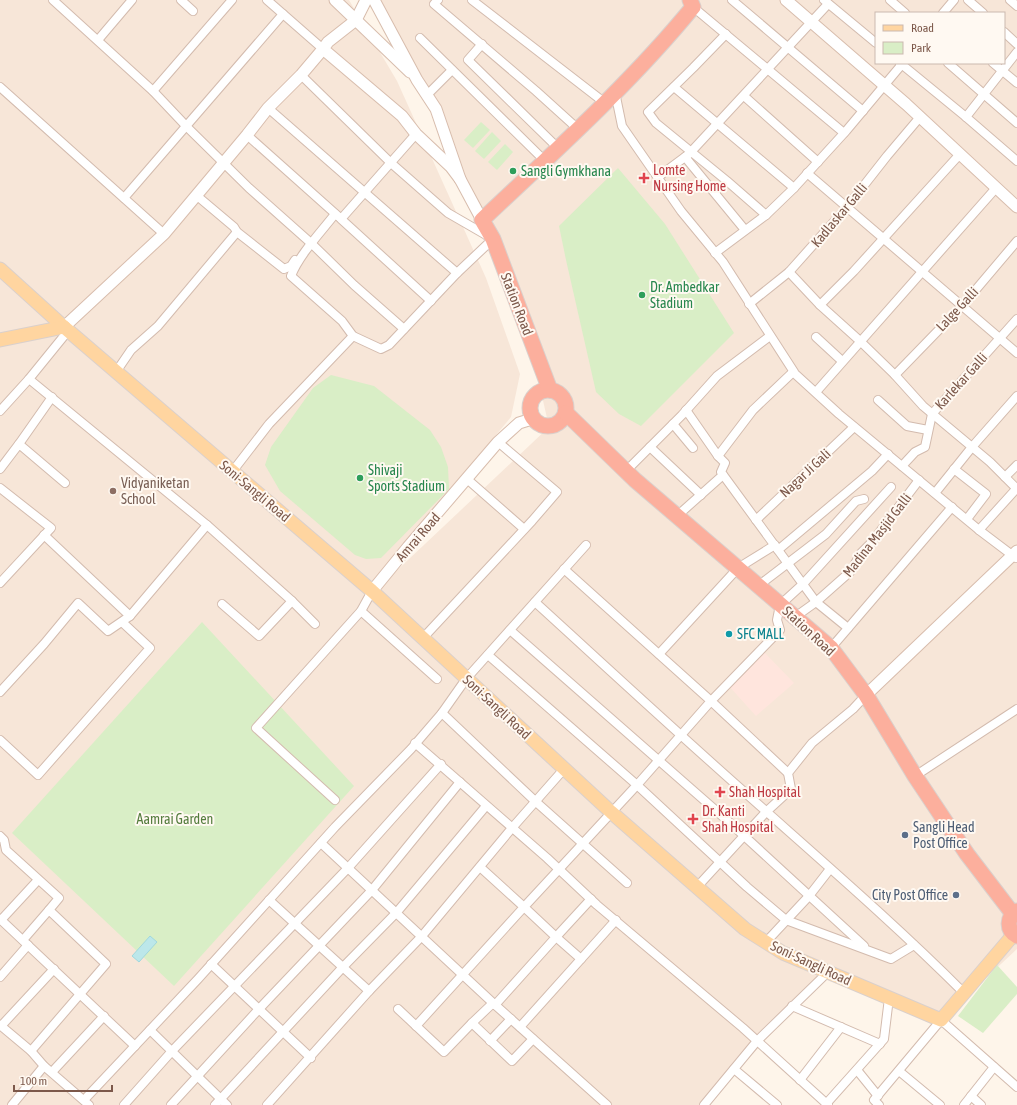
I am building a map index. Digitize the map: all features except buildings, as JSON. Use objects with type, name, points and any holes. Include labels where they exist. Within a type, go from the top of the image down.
[{"type":"highway","points":[[482,220],[610,97],[671,34],[694,2]]},
{"type":"highway","name":"Station Road","points":[[482,220],[493,239],[550,390]]},
{"type":"highway","points":[[543,390],[550,390],[561,395],[565,401],[566,413],[560,423],[549,427],[538,424],[532,419],[529,409],[530,403],[533,397],[538,393],[543,390]]},
{"type":"highway","name":"Station Road","points":[[566,413],[626,471],[831,648],[866,695],[915,776],[967,854],[1015,912]]},
{"type":"highway","points":[[1015,912],[1009,922],[1009,927],[1016,935]]},
{"type":"main road","points":[[335,0],[417,80]]},
{"type":"main road","points":[[0,340],[66,329],[164,234],[268,108],[324,49],[328,42],[356,20],[366,0]]},
{"type":"main road","points":[[374,0],[417,80],[436,109],[460,179]]},
{"type":"main road","points":[[786,0],[920,117],[1017,207]]},
{"type":"main road","points":[[324,49],[402,116],[416,134],[451,167],[460,179],[482,220]]},
{"type":"main road","name":"Soni-Sangli Road","points":[[0,269],[66,329],[372,591],[611,812],[745,929],[783,953],[941,1020]]},
{"type":"main road","name":"Amrai Road","points":[[372,591],[498,442],[519,423],[532,419]]},
{"type":"main road","points":[[866,695],[1015,555]]},
{"type":"main road","points":[[941,1020],[1016,935]]},
{"type":"street","points":[[54,0],[153,91],[185,126],[249,188],[404,329]]},
{"type":"street","points":[[181,0],[193,11]]},
{"type":"street","points":[[153,91],[232,0]]},
{"type":"street","points":[[267,0],[324,49]]},
{"type":"street","points":[[438,0],[434,4],[482,44],[578,129]]},
{"type":"street","points":[[472,0],[610,97],[622,126],[681,211],[723,262],[794,372],[792,372],[854,427],[979,530],[1015,555]]},
{"type":"street","points":[[732,0],[862,111]]},
{"type":"street","points":[[890,0],[904,12]]},
{"type":"street","points":[[968,0],[981,12]]},
{"type":"street","points":[[1010,0],[1017,6]]},
{"type":"street","points":[[944,12],[952,1]]},
{"type":"street","points":[[98,40],[127,2]]},
{"type":"street","points":[[694,2],[726,34],[844,132]]},
{"type":"street","points":[[658,178],[692,151],[718,124],[812,22],[826,2],[875,42]]},
{"type":"street","points":[[124,198],[283,14]]},
{"type":"street","points":[[1005,33],[1017,44]]},
{"type":"street","points":[[726,34],[648,112],[656,123],[728,181],[766,215]]},
{"type":"street","points":[[420,38],[544,161]]},
{"type":"street","points":[[482,44],[468,60],[558,148]]},
{"type":"street","points":[[966,117],[1017,52]]},
{"type":"street","points":[[715,253],[766,215],[794,188],[884,86],[901,64]]},
{"type":"street","points":[[903,64],[1017,161]]},
{"type":"street","points":[[949,64],[1017,123]]},
{"type":"street","points":[[994,64],[1017,83]]},
{"type":"street","points":[[427,95],[452,70]]},
{"type":"street","points":[[300,75],[391,163],[448,213],[493,239],[457,273],[389,345],[381,349],[353,336],[342,321],[291,276],[312,244]]},
{"type":"street","points":[[0,87],[164,234]]},
{"type":"street","points":[[674,87],[794,188]]},
{"type":"street","points":[[744,96],[818,162]]},
{"type":"street","points":[[268,108],[457,273]]},
{"type":"street","name":"Kadlaskar Galli","points":[[750,304],[789,272],[847,207],[920,117]]},
{"type":"street","points":[[196,195],[234,227],[237,232],[284,269],[291,266],[301,253],[365,192],[416,134]]},
{"type":"street","points":[[247,135],[431,301]]},
{"type":"street","points":[[820,305],[854,271],[960,154]]},
{"type":"street","points":[[685,157],[745,230]]},
{"type":"street","points":[[807,174],[1017,353]]},
{"type":"street","points":[[816,392],[996,188]]},
{"type":"street","points":[[116,372],[131,350],[158,326],[237,232]]},
{"type":"street","name":"Lalge Galli","points":[[895,375],[962,306],[1017,242]]},
{"type":"street","points":[[789,272],[820,305],[895,375],[932,414],[972,447],[1017,488],[979,530]]},
{"type":"street","name":"Karlekar Galli","points":[[902,466],[916,452],[925,447],[932,414],[1017,319]]},
{"type":"street","points":[[0,411],[29,379],[66,329]]},
{"type":"street","points":[[232,472],[269,424],[353,336]]},
{"type":"street","points":[[626,471],[717,376],[770,336]]},
{"type":"street","points":[[816,337],[842,361]]},
{"type":"street","points":[[718,456],[753,410],[792,372]]},
{"type":"street","points":[[29,379],[207,525],[292,601],[315,624]]},
{"type":"street","points":[[935,493],[972,447],[1017,396]]},
{"type":"street","points":[[0,469],[52,397]]},
{"type":"street","points":[[878,400],[907,426],[928,430]]},
{"type":"street","points":[[686,410],[718,456],[725,463],[721,472],[723,475],[816,602],[848,628]]},
{"type":"street","points":[[672,424],[694,448]]},
{"type":"street","name":"Nagar Ji Gali","points":[[756,520],[854,427]]},
{"type":"street","points":[[422,638],[524,530],[557,492],[498,442]]},
{"type":"street","points":[[19,444],[65,484]]},
{"type":"street","points":[[650,447],[701,496]]},
{"type":"street","points":[[659,654],[738,568],[776,548],[872,471],[888,454]]},
{"type":"street","points":[[1005,477],[1017,465]]},
{"type":"street","points":[[954,469],[986,494],[967,519]]},
{"type":"street","points":[[677,516],[723,475]]},
{"type":"street","points":[[468,479],[524,530]]},
{"type":"street","name":"Madina Masjid Galli","points":[[795,617],[816,602],[851,571],[861,553],[872,542],[919,480]]},
{"type":"street","points":[[416,1026],[637,785],[710,701],[780,630],[777,620],[780,605],[803,584],[891,487]]},
{"type":"street","points":[[0,488],[51,528],[0,583]]},
{"type":"street","points":[[758,586],[826,534],[856,501],[864,499]]},
{"type":"street","points":[[831,648],[952,507]]},
{"type":"street","points":[[0,692],[44,644],[78,603],[108,631],[130,616],[207,525]]},
{"type":"street","points":[[44,535],[130,616]]},
{"type":"street","points":[[54,969],[1,1025],[44,1066],[87,1102],[135,1046],[442,713],[466,679],[586,545]]},
{"type":"street","points":[[564,570],[659,654],[788,773],[791,789],[766,812],[697,888]]},
{"type":"street","points":[[335,800],[256,728],[360,611],[372,591]]},
{"type":"street","points":[[222,604],[259,636],[292,601]]},
{"type":"street","points":[[535,602],[680,735],[814,853],[964,993]]},
{"type":"street","points":[[360,611],[437,679]]},
{"type":"street","points":[[0,740],[38,775],[150,648],[122,622]]},
{"type":"street","points":[[510,630],[745,836],[868,949]]},
{"type":"street","points":[[488,655],[637,785],[786,920],[868,949],[891,959],[914,945]]},
{"type":"street","points":[[788,773],[812,743],[853,709],[866,695]]},
{"type":"street","points":[[915,776],[1017,709]]},
{"type":"street","points":[[442,713],[627,883]]},
{"type":"street","points":[[415,743],[559,869],[591,899],[757,1041],[827,1104],[884,1039],[889,998]]},
{"type":"street","points":[[124,1105],[172,1051],[348,868],[440,764]]},
{"type":"street","points":[[267,1105],[369,991],[422,936],[564,768]]},
{"type":"street","points":[[172,1105],[259,1009],[372,890],[460,782]]},
{"type":"street","points":[[150,1030],[198,1076],[221,1103],[283,1032],[343,967],[397,912],[486,806]]},
{"type":"street","points":[[1,842],[6,850],[59,898],[26,943],[2,971]]},
{"type":"street","points":[[321,843],[397,912],[494,1004],[607,1105]]},
{"type":"street","points":[[480,867],[581,959]]},
{"type":"street","points":[[766,942],[809,896],[830,869]]},
{"type":"street","points":[[38,880],[0,919],[135,1046]]},
{"type":"street","points":[[398,1009],[444,1052],[472,1023],[494,1004],[591,899]]},
{"type":"street","points":[[269,900],[369,991]]},
{"type":"street","points":[[30,1051],[106,964],[49,910]]},
{"type":"street","points":[[520,1027],[616,920]]},
{"type":"street","points":[[211,964],[310,1058]]},
{"type":"street","points":[[704,1105],[757,1041],[828,972]]},
{"type":"street","points":[[792,1006],[880,1044]]},
{"type":"street","points":[[52,1072],[104,1016]]},
{"type":"street","points":[[490,1041],[511,1019]]},
{"type":"street","points":[[857,1070],[875,1101],[941,1020],[1017,1087]]},
{"type":"street","points":[[472,1023],[512,1061],[533,1039]]},
{"type":"street","points":[[800,1080],[841,1027]]},
{"type":"street","points":[[12,1105],[44,1066]]},
{"type":"street","points":[[964,1105],[994,1067]]},
{"type":"street","points":[[734,1069],[777,1105]]},
{"type":"street","points":[[899,1070],[940,1105]]},
{"type":"street","points":[[971,1096],[981,1105]]},
{"type":"shaded area","points":[[0,0],[349,0],[397,81],[486,278],[520,374],[511,417],[365,591],[373,593],[549,427],[527,330],[482,220],[377,0],[1017,0],[1017,949],[941,1020],[828,972],[706,1105],[0,1105]]},
{"type":"shaded area","points":[[764,652],[794,683],[756,716],[728,685]]},
{"type":"green space","points":[[481,122],[490,130],[473,148],[464,140]]},
{"type":"green space","points":[[492,132],[501,141],[484,159],[475,151]]},
{"type":"green space","points":[[505,144],[513,152],[497,170],[488,162]]},
{"type":"green space","name":"Dr. Ambedkar Stadium","points":[[618,168],[665,224],[734,333],[641,426],[619,414],[596,392],[559,226]]},
{"type":"green space","name":"Shivaji Sports Stadium","points":[[331,375],[374,386],[430,430],[441,447],[448,467],[449,489],[381,558],[366,559],[355,555],[280,491],[265,465],[271,447],[313,388]]},
{"type":"green space","name":"Aamrai Garden","points":[[202,622],[354,786],[174,986],[12,833]]},
{"type":"green space","points":[[997,965],[1017,987],[1017,994],[983,1033],[958,1016]]},
{"type":"water","points":[[150,936],[157,942],[139,962],[132,956]]},
{"type":"place","name":"Sangli Gymkhana","points":[[513,171]]},
{"type":"place","name":"Lomte Nursing Home","points":[[644,178]]},
{"type":"place","name":"Dr. Ambedkar Stadium","points":[[642,295]]},
{"type":"place","name":"Shivaji Sports Stadium","points":[[360,478]]},
{"type":"place","name":"Vidyaniketan School","points":[[113,491]]},
{"type":"place","name":"SFC MALL","points":[[729,634]]},
{"type":"place","name":"Shah Hospital","points":[[720,792]]},
{"type":"place","name":"Dr. Kanti Shah Hospital","points":[[693,819]]},
{"type":"place","name":"Sangli Head Post Office","points":[[905,835]]},
{"type":"place","name":"City Post Office","points":[[956,895]]}]
